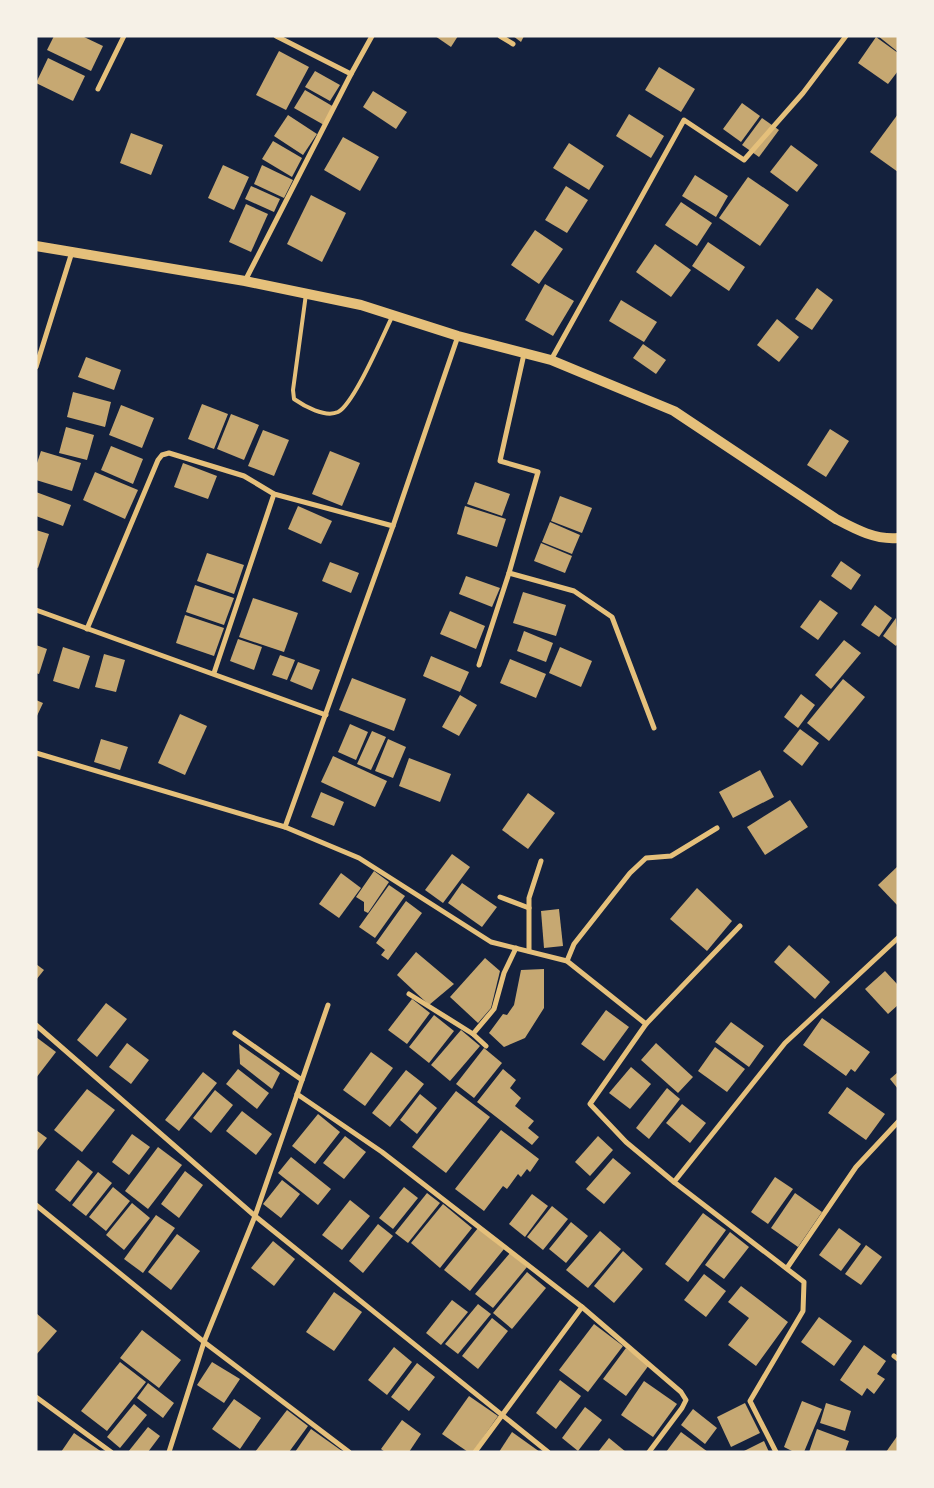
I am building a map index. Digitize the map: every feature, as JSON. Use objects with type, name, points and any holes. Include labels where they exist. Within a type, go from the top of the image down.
[{"type":"main road","points":[[36,246],[245,281],[361,305],[458,336],[551,360],[674,411],[836,519],[861,532],[889,539],[898,538]]},
{"type":"street","points":[[98,89],[124,36]]},
{"type":"street","points":[[276,36],[351,74]]},
{"type":"street","points":[[245,281],[372,36]]},
{"type":"street","points":[[500,36],[513,44]]},
{"type":"street","points":[[551,360],[684,120],[744,160],[802,93],[846,36]]},
{"type":"street","points":[[36,367],[72,252]]},
{"type":"street","points":[[286,827],[458,336]]},
{"type":"street","points":[[479,665],[509,572],[538,472],[500,461],[524,354]]},
{"type":"street","points":[[87,629],[162,455],[169,452],[244,476],[274,494],[393,526]]},
{"type":"street","points":[[214,673],[274,494]]},
{"type":"street","points":[[509,572],[574,590],[612,617],[654,728]]},
{"type":"street","points":[[36,610],[326,715]]},
{"type":"street","points":[[36,753],[286,827],[359,858],[491,942],[567,961],[646,1024]]},
{"type":"street","points":[[567,961],[574,944],[630,873],[646,858],[671,856],[717,828]]},
{"type":"street","points":[[529,951],[529,898],[541,861]]},
{"type":"street","points":[[500,897],[529,908]]},
{"type":"street","points":[[740,926],[646,1024],[590,1104],[626,1142],[674,1182],[804,1282],[803,1312],[750,1401],[776,1452]]},
{"type":"street","points":[[674,1182],[785,1043],[898,938]]},
{"type":"street","points":[[473,1034],[494,1008],[504,973],[516,948]]},
{"type":"street","points":[[409,994],[473,1034],[486,1046]]},
{"type":"street","points":[[169,1452],[204,1342],[255,1216],[328,1005]]},
{"type":"street","points":[[36,1026],[255,1216],[548,1452]]},
{"type":"street","points":[[236,1033],[302,1080]]},
{"type":"street","points":[[297,1094],[382,1152],[582,1307],[672,1382],[686,1400],[649,1452]]},
{"type":"street","points":[[787,1268],[856,1166],[898,1122]]},
{"type":"street","points":[[36,1205],[204,1342],[349,1452]]},
{"type":"street","points":[[476,1452],[582,1307]]},
{"type":"street","points":[[36,1397],[111,1452]]},
{"type":"lane","points":[[306,294],[293,390],[294,399],[304,406],[327,413],[337,412],[345,406],[356,389],[394,315]]},
{"type":"building","points":[[54,36],[82,36],[103,46],[91,71],[47,50]]},
{"type":"building","points":[[435,36],[458,36],[451,47]]},
{"type":"building","points":[[513,36],[524,36],[521,42]]},
{"type":"building","points":[[878,36],[898,36],[898,52]]},
{"type":"building","points":[[876,37],[898,53],[898,71],[888,84],[858,63]]},
{"type":"building","points":[[279,51],[309,67],[286,110],[256,95]]},
{"type":"building","points":[[48,58],[85,76],[73,101],[36,83]]},
{"type":"building","points":[[659,67],[695,89],[681,112],[645,90]]},
{"type":"building","points":[[315,71],[340,85],[330,101],[305,87]]},
{"type":"building","points":[[305,90],[334,107],[324,125],[294,108]]},
{"type":"building","points":[[373,91],[407,112],[396,129],[363,107]]},
{"type":"building","points":[[742,103],[760,116],[741,142],[723,129]]},
{"type":"building","points":[[629,114],[664,136],[651,158],[616,136]]},
{"type":"building","points":[[898,114],[898,172],[870,152]]},
{"type":"building","points":[[288,115],[317,134],[303,155],[274,136]]},
{"type":"building","points":[[762,118],[779,130],[759,157],[742,145]]},
{"type":"building","points":[[131,133],[163,145],[151,175],[120,163]]},
{"type":"building","points":[[343,137],[379,157],[360,191],[324,170]]},
{"type":"building","points":[[273,141],[302,158],[292,177],[262,159]]},
{"type":"building","points":[[569,143],[604,166],[589,190],[553,168]]},
{"type":"building","points":[[791,145],[818,165],[797,192],[770,172]]},
{"type":"building","points":[[223,165],[249,177],[234,210],[208,198]]},
{"type":"building","points":[[262,165],[293,180],[284,198],[254,184]]},
{"type":"building","points":[[695,175],[728,196],[716,217],[682,196]]},
{"type":"building","points":[[748,177],[789,205],[760,246],[719,218]]},
{"type":"building","points":[[251,186],[280,199],[274,212],[245,199]]},
{"type":"building","points":[[566,186],[588,200],[567,233],[545,220]]},
{"type":"building","points":[[311,195],[346,213],[322,262],[287,244]]},
{"type":"building","points":[[681,202],[712,223],[697,246],[665,225]]},
{"type":"building","points":[[246,204],[268,214],[251,252],[229,242]]},
{"type":"building","points":[[535,230],[563,249],[539,284],[511,265]]},
{"type":"building","points":[[708,242],[745,267],[729,291],[692,266]]},
{"type":"building","points":[[655,244],[691,270],[671,297],[636,272]]},
{"type":"building","points":[[545,284],[574,301],[553,336],[525,320]]},
{"type":"building","points":[[817,288],[833,300],[812,330],[795,319]]},
{"type":"building","points":[[621,300],[657,322],[644,342],[609,321]]},
{"type":"building","points":[[777,319],[799,337],[779,362],[757,345]]},
{"type":"building","points":[[643,344],[666,360],[656,374],[633,358]]},
{"type":"building","points":[[86,357],[121,370],[114,390],[78,377]]},
{"type":"building","points":[[73,392],[111,402],[105,427],[67,417]]},
{"type":"building","points":[[202,404],[228,414],[214,449],[188,439]]},
{"type":"building","points":[[121,405],[154,418],[142,448],[109,435]]},
{"type":"building","points":[[231,414],[259,425],[244,460],[217,449]]},
{"type":"building","points":[[66,427],[94,435],[87,460],[59,453]]},
{"type":"building","points":[[830,429],[849,441],[826,477],[807,465]]},
{"type":"building","points":[[263,430],[289,440],[274,476],[248,466]]},
{"type":"building","points":[[111,446],[143,459],[133,484],[101,470]]},
{"type":"building","points":[[41,451],[81,463],[72,491],[36,480],[36,466]]},
{"type":"building","points":[[330,451],[360,463],[342,506],[312,494]]},
{"type":"building","points":[[183,463],[217,476],[208,499],[174,487]]},
{"type":"building","points":[[95,472],[138,490],[125,519],[83,500]]},
{"type":"building","points":[[475,482],[510,494],[502,516],[467,504]]},
{"type":"building","points":[[36,492],[71,505],[63,526],[36,516]]},
{"type":"building","points":[[560,496],[592,508],[582,533],[551,521]]},
{"type":"building","points":[[298,506],[332,521],[321,544],[288,529]]},
{"type":"building","points":[[465,506],[506,519],[497,547],[457,534]]},
{"type":"building","points":[[550,522],[580,535],[572,554],[542,542]]},
{"type":"building","points":[[36,530],[49,534],[38,568],[36,567]]},
{"type":"building","points":[[541,543],[572,556],[565,573],[534,561]]},
{"type":"building","points":[[207,553],[244,565],[234,594],[197,581]]},
{"type":"building","points":[[841,561],[861,575],[851,590],[831,576]]},
{"type":"building","points":[[330,562],[359,573],[351,593],[322,581]]},
{"type":"building","points":[[466,576],[500,588],[492,607],[459,594]]},
{"type":"building","points":[[195,585],[234,598],[224,625],[186,612]]},
{"type":"building","points":[[523,592],[566,605],[556,636],[513,623]]},
{"type":"building","points":[[253,598],[298,613],[284,652],[239,637]]},
{"type":"building","points":[[820,600],[838,613],[818,640],[800,627]]},
{"type":"building","points":[[875,605],[892,618],[879,637],[861,625]]},
{"type":"building","points":[[450,611],[485,626],[476,649],[440,634]]},
{"type":"building","points":[[185,615],[224,628],[214,656],[176,643]]},
{"type":"building","points":[[896,618],[898,643],[896,646],[883,636]]},
{"type":"building","points":[[524,631],[553,643],[546,662],[517,651]]},
{"type":"building","points":[[238,639],[262,647],[254,670],[230,661]]},
{"type":"building","points":[[844,640],[861,653],[831,689],[815,675]]},
{"type":"building","points":[[36,645],[47,649],[39,674],[36,673]]},
{"type":"building","points":[[63,647],[90,656],[79,689],[53,681]]},
{"type":"building","points":[[560,647],[592,661],[581,687],[549,673]]},
{"type":"building","points":[[104,654],[125,660],[116,692],[95,687]]},
{"type":"building","points":[[280,655],[295,660],[287,680],[272,675]]},
{"type":"building","points":[[431,656],[469,672],[460,692],[423,676]]},
{"type":"building","points":[[510,659],[546,674],[536,698],[500,683]]},
{"type":"building","points":[[298,662],[320,670],[312,690],[290,681]]},
{"type":"building","points":[[352,678],[406,699],[394,731],[339,710]]},
{"type":"building","points":[[843,679],[865,697],[829,741],[807,723]]},
{"type":"building","points":[[801,694],[815,705],[798,728],[784,717]]},
{"type":"building","points":[[460,695],[477,705],[459,736],[442,727]]},
{"type":"building","points":[[36,700],[43,703],[36,718]]},
{"type":"building","points":[[180,714],[207,726],[185,775],[158,763]]},
{"type":"building","points":[[350,724],[368,732],[356,760],[338,752]]},
{"type":"building","points":[[800,729],[819,743],[802,766],[783,751]]},
{"type":"building","points":[[372,731],[386,737],[371,770],[357,764]]},
{"type":"building","points":[[101,739],[128,747],[120,770],[94,762]]},
{"type":"building","points":[[388,739],[406,747],[393,778],[375,771]]},
{"type":"building","points":[[333,756],[387,781],[375,807],[321,782]]},
{"type":"building","points":[[409,758],[451,774],[440,802],[399,786]]},
{"type":"building","points":[[760,770],[774,797],[733,818],[719,792]]},
{"type":"building","points":[[321,792],[344,802],[334,826],[311,817]]},
{"type":"building","points":[[528,793],[555,813],[528,849],[502,830]]},
{"type":"building","points":[[790,800],[808,827],[765,855],[747,827]]},
{"type":"building","points":[[452,854],[470,867],[443,903],[425,890]]},
{"type":"building","points":[[898,866],[898,906],[878,885]]},
{"type":"building","points":[[374,871],[389,882],[368,913],[364,911],[364,902],[356,897]]},
{"type":"building","points":[[341,873],[361,888],[339,918],[319,904]]},
{"type":"building","points":[[462,883],[497,907],[482,927],[448,903]]},
{"type":"building","points":[[389,885],[405,896],[375,938],[359,927]]},
{"type":"building","points":[[697,888],[732,921],[707,951],[670,919]]},
{"type":"building","points":[[406,901],[422,913],[388,960],[381,955],[385,950],[376,943]]},
{"type":"building","points":[[559,909],[563,946],[544,948],[541,911]]},
{"type":"building","points":[[789,945],[830,982],[815,999],[774,962]]},
{"type":"building","points":[[416,952],[454,984],[429,1005],[397,975]]},
{"type":"building","points":[[485,958],[500,971],[491,1008],[478,1023],[450,997]]},
{"type":"building","points":[[36,964],[44,970],[36,980]]},
{"type":"building","points":[[544,969],[544,1008],[525,1038],[504,1047],[489,1033],[503,1014],[507,1015],[514,1005],[521,970]]},
{"type":"building","points":[[885,971],[898,985],[898,1005],[888,1014],[865,989]]},
{"type":"building","points":[[412,999],[430,1013],[407,1044],[388,1030]]},
{"type":"building","points":[[106,1003],[127,1019],[97,1057],[77,1040]]},
{"type":"building","points":[[606,1010],[629,1027],[604,1061],[581,1044]]},
{"type":"building","points":[[434,1015],[454,1031],[429,1063],[409,1047]]},
{"type":"building","points":[[822,1018],[870,1052],[855,1072],[851,1069],[846,1076],[803,1045]]},
{"type":"building","points":[[731,1022],[764,1046],[749,1067],[715,1042]]},
{"type":"building","points":[[461,1030],[480,1046],[450,1081],[431,1065]]},
{"type":"building","points":[[36,1037],[56,1052],[36,1078]]},
{"type":"building","points":[[127,1043],[149,1060],[131,1084],[109,1067]]},
{"type":"building","points":[[656,1043],[693,1077],[678,1093],[641,1060]]},
{"type":"building","points":[[239,1044],[280,1073],[272,1089],[240,1064]]},
{"type":"building","points":[[715,1047],[745,1069],[727,1092],[698,1071]]},
{"type":"building","points":[[484,1048],[502,1063],[474,1098],[456,1084]]},
{"type":"building","points":[[371,1052],[393,1068],[365,1106],[343,1090]]},
{"type":"building","points":[[631,1067],[651,1084],[630,1109],[609,1093]]},
{"type":"building","points":[[238,1069],[269,1093],[257,1109],[226,1084]]},
{"type":"building","points":[[503,1069],[516,1080],[510,1088],[521,1098],[515,1106],[534,1121],[528,1128],[539,1137],[532,1145],[477,1102]]},
{"type":"building","points":[[406,1070],[424,1084],[390,1127],[372,1113]]},
{"type":"building","points":[[203,1072],[217,1083],[179,1131],[165,1120]]},
{"type":"building","points":[[898,1072],[898,1089],[890,1079]]},
{"type":"building","points":[[847,1087],[885,1114],[866,1140],[828,1113]]},
{"type":"building","points":[[667,1088],[680,1099],[649,1139],[636,1128]]},
{"type":"building","points":[[87,1089],[115,1110],[82,1152],[54,1130]]},
{"type":"building","points":[[215,1090],[233,1105],[211,1133],[193,1118]]},
{"type":"building","points":[[456,1091],[490,1117],[446,1173],[412,1147]]},
{"type":"building","points":[[420,1094],[437,1108],[417,1134],[400,1120]]},
{"type":"building","points":[[682,1104],[706,1123],[690,1143],[666,1123]]},
{"type":"building","points":[[242,1111],[272,1134],[256,1155],[226,1131]]},
{"type":"building","points":[[318,1114],[340,1132],[315,1164],[292,1146]]},
{"type":"building","points":[[36,1130],[47,1138],[36,1152]]},
{"type":"building","points":[[501,1130],[539,1159],[530,1172],[527,1169],[521,1177],[518,1174],[507,1189],[503,1186],[484,1211],[455,1189]]},
{"type":"building","points":[[132,1134],[150,1147],[129,1175],[112,1162]]},
{"type":"building","points":[[345,1136],[366,1152],[344,1179],[323,1163]]},
{"type":"building","points":[[598,1136],[613,1150],[590,1176],[575,1162]]},
{"type":"building","points":[[158,1147],[182,1165],[148,1209],[125,1191]]},
{"type":"building","points":[[291,1157],[331,1189],[318,1205],[278,1173]]},
{"type":"building","points":[[613,1158],[631,1173],[604,1204],[586,1189]]},
{"type":"building","points":[[78,1160],[93,1172],[70,1202],[55,1190]]},
{"type":"building","points":[[185,1171],[203,1185],[179,1218],[161,1204]]},
{"type":"building","points":[[98,1172],[112,1183],[86,1216],[72,1205]]},
{"type":"building","points":[[775,1177],[793,1189],[768,1224],[751,1212]]},
{"type":"building","points":[[282,1180],[300,1194],[281,1218],[263,1204]]},
{"type":"building","points":[[113,1187],[130,1201],[106,1231],[89,1217]]},
{"type":"building","points":[[404,1187],[418,1198],[393,1229],[379,1218]]},
{"type":"building","points":[[427,1193],[440,1203],[408,1243],[395,1233]]},
{"type":"building","points":[[795,1193],[822,1212],[798,1247],[771,1228]]},
{"type":"building","points":[[532,1194],[548,1206],[525,1237],[509,1224]]},
{"type":"building","points":[[350,1200],[370,1216],[342,1250],[322,1235]]},
{"type":"building","points":[[132,1203],[150,1218],[124,1250],[106,1235]]},
{"type":"building","points":[[443,1204],[472,1228],[440,1268],[411,1243]]},
{"type":"building","points":[[552,1206],[568,1219],[543,1250],[527,1237]]},
{"type":"building","points":[[703,1213],[726,1230],[688,1282],[665,1264]]},
{"type":"building","points":[[156,1215],[175,1228],[143,1273],[124,1259]]},
{"type":"building","points":[[571,1222],[588,1236],[566,1263],[549,1249]]},
{"type":"building","points":[[378,1224],[393,1236],[363,1273],[349,1261]]},
{"type":"building","points":[[478,1228],[504,1249],[470,1291],[444,1270]]},
{"type":"building","points":[[839,1228],[861,1244],[841,1271],[819,1255]]},
{"type":"building","points":[[600,1231],[621,1249],[588,1288],[566,1270]]},
{"type":"building","points":[[730,1232],[749,1247],[724,1279],[705,1265]]},
{"type":"building","points":[[177,1234],[200,1251],[171,1290],[148,1272]]},
{"type":"building","points":[[273,1241],[295,1259],[274,1286],[251,1268]]},
{"type":"building","points":[[866,1245],[882,1257],[861,1285],[845,1274]]},
{"type":"building","points":[[623,1251],[643,1269],[614,1303],[594,1286]]},
{"type":"building","points":[[510,1253],[527,1267],[493,1308],[475,1294]]},
{"type":"building","points":[[527,1272],[546,1288],[512,1329],[493,1313]]},
{"type":"building","points":[[704,1274],[726,1291],[706,1317],[684,1300]]},
{"type":"building","points":[[741,1286],[788,1322],[756,1366],[728,1345],[749,1318],[728,1302]]},
{"type":"building","points":[[334,1292],[362,1312],[334,1351],[306,1332]]},
{"type":"building","points":[[452,1300],[468,1312],[441,1345],[426,1333]]},
{"type":"building","points":[[478,1304],[491,1314],[458,1354],[445,1344]]},
{"type":"building","points":[[36,1313],[57,1331],[36,1355]]},
{"type":"building","points":[[819,1317],[852,1341],[834,1366],[801,1342]]},
{"type":"building","points":[[492,1318],[508,1331],[478,1369],[462,1356]]},
{"type":"building","points":[[594,1324],[623,1346],[588,1392],[559,1370]]},
{"type":"building","points":[[142,1330],[181,1360],[159,1388],[120,1358]]},
{"type":"building","points":[[864,1345],[886,1361],[877,1374],[885,1379],[874,1394],[867,1388],[862,1396],[840,1380]]},
{"type":"building","points":[[394,1347],[412,1362],[387,1395],[368,1380]]},
{"type":"building","points":[[626,1348],[649,1365],[626,1396],[603,1379]]},
{"type":"building","points":[[120,1362],[146,1382],[107,1431],[81,1411]]},
{"type":"building","points":[[212,1362],[240,1379],[224,1403],[197,1385]]},
{"type":"building","points":[[417,1363],[435,1377],[409,1411],[391,1397]]},
{"type":"building","points":[[560,1380],[581,1396],[556,1429],[536,1413]]},
{"type":"building","points":[[644,1381],[677,1404],[653,1437],[621,1415]]},
{"type":"building","points":[[148,1383],[174,1403],[163,1418],[137,1398]]},
{"type":"building","points":[[469,1396],[498,1416],[473,1452],[468,1452],[442,1434]]},
{"type":"building","points":[[234,1399],[261,1418],[240,1449],[212,1429]]},
{"type":"building","points":[[802,1401],[822,1409],[804,1452],[794,1452],[784,1447]]},
{"type":"building","points":[[745,1403],[760,1433],[731,1447],[717,1417]]},
{"type":"building","points":[[826,1403],[851,1411],[845,1431],[820,1423]]},
{"type":"building","points":[[134,1404],[147,1415],[120,1448],[107,1437]]},
{"type":"building","points":[[585,1407],[602,1420],[578,1451],[562,1438]]},
{"type":"building","points":[[693,1409],[717,1428],[705,1444],[681,1425]]},
{"type":"building","points":[[287,1410],[308,1426],[289,1452],[255,1452]]},
{"type":"building","points":[[402,1420],[421,1434],[409,1452],[385,1452],[381,1449]]},
{"type":"building","points":[[148,1427],[160,1436],[148,1452],[128,1452]]},
{"type":"building","points":[[311,1429],[342,1451],[295,1452]]},
{"type":"building","points":[[817,1429],[849,1441],[845,1452],[809,1452]]},
{"type":"building","points":[[512,1432],[540,1452],[499,1452]]},
{"type":"building","points":[[681,1432],[708,1452],[666,1452]]},
{"type":"building","points":[[74,1433],[102,1452],[61,1452]]},
{"type":"building","points":[[898,1435],[898,1452],[886,1452]]},
{"type":"building","points":[[609,1438],[626,1452],[598,1452]]},
{"type":"building","points":[[764,1441],[769,1452],[742,1452]]}]
